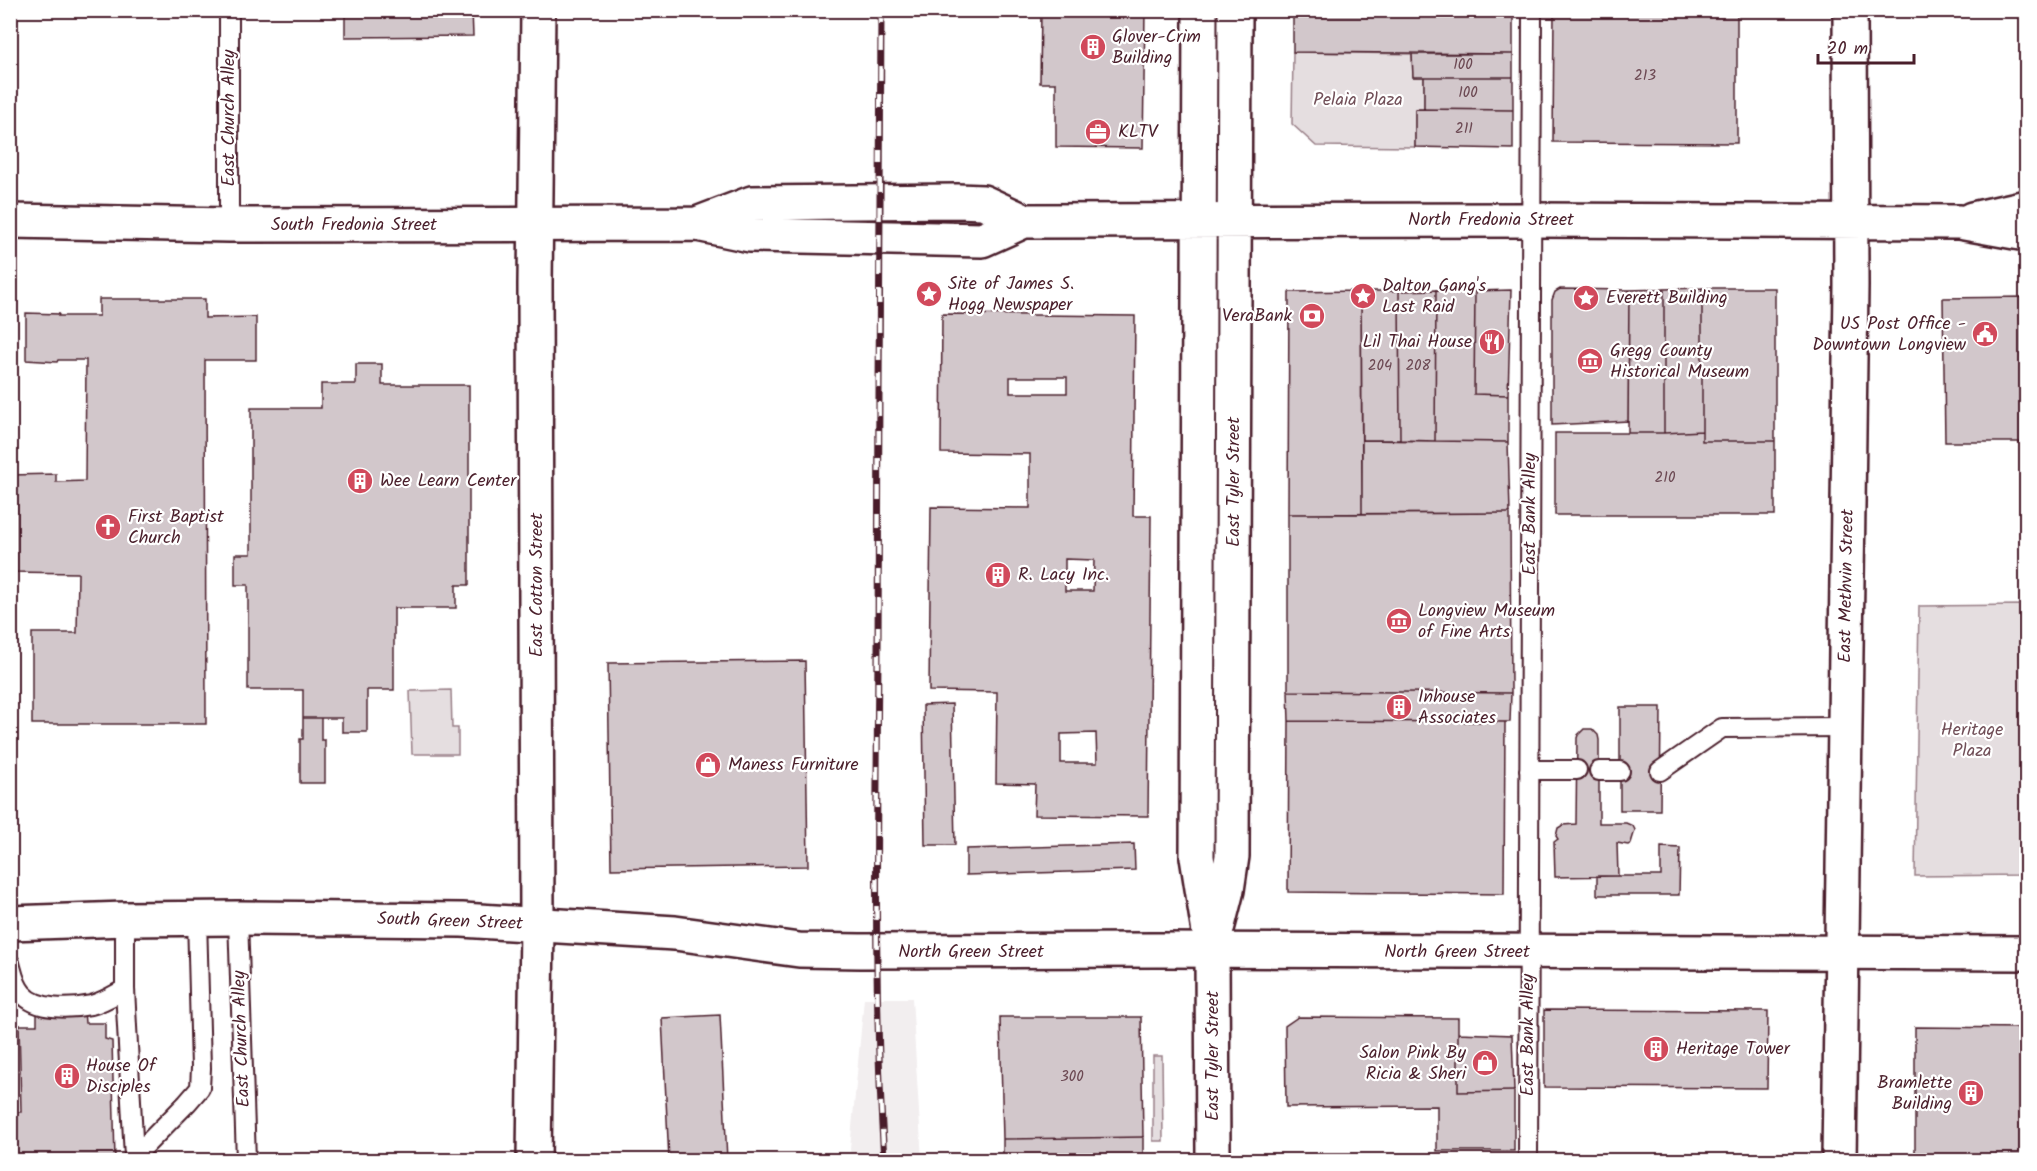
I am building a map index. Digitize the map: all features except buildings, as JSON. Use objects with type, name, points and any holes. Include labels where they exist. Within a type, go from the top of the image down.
[{"type":"street","name":"East Cotton Street","points":[[534,1161],[537,924],[538,10]]},
{"type":"street","name":"East Tyler Street","points":[[1200,10],[1197,857],[1212,951],[1213,1161]]},
{"type":"street","name":"East Tyler Street","points":[[1212,951],[1227,890],[1232,856],[1235,10]]},
{"type":"street","name":"East Methvin Street","points":[[1839,1161],[1851,222],[1850,10]]},
{"type":"street","name":"North Fredonia Street","points":[[878,203],[983,202],[1024,221]]},
{"type":"street","name":"South Fredonia Street","points":[[697,224],[752,203],[878,203]]},
{"type":"street","name":"North Fredonia Street","points":[[1959,222],[2026,207]]},
{"type":"street","name":"South Fredonia Street","points":[[10,221],[229,225],[697,224],[750,235],[879,238]]},
{"type":"street","name":"North Fredonia Street","points":[[879,238],[982,240],[1024,221],[1959,222],[2026,234]]},
{"type":"street","name":"South Green Street","points":[[10,923],[197,918],[462,920],[675,933],[799,950],[888,952]]},
{"type":"street","name":"North Green Street","points":[[888,952],[2026,953]]},
{"type":"lane","name":"East Church Alley","points":[[229,10],[229,225]]},
{"type":"lane","name":"East Bank Alley","points":[[1528,1161],[1532,10]]},
{"type":"lane","points":[[1660,771],[1722,728],[1845,727]]},
{"type":"lane","points":[[1529,771],[1577,771]]},
{"type":"lane","points":[[1599,771],[1620,771]]},
{"type":"lane","points":[[134,1159],[200,1088],[197,918]]},
{"type":"lane","name":"East Church Alley","points":[[238,918],[246,1161]]},
{"type":"lane","points":[[124,919],[125,989],[134,1159]]},
{"type":"lane","points":[[10,963],[16,983],[17,999],[44,1006],[74,1007],[91,1004],[125,989]]},
{"type":"shaded area","points":[[864,998],[912,998],[922,1160],[851,1160],[850,1149]]},
{"type":"green space","name":"Pelaia Plaza","points":[[1293,52],[1412,54],[1413,77],[1424,77],[1424,109],[1415,110],[1415,147],[1316,146],[1292,124]]},
{"type":"green space","name":"Heritage Plaza","points":[[2026,605],[2026,875],[1915,876],[1919,606]]},
{"type":"green space","points":[[451,690],[452,728],[458,728],[458,754],[412,754],[410,691]]},
{"type":"green space","points":[[1153,1056],[1162,1056],[1163,1141],[1153,1141]]},
{"type":"railway","points":[[881,10],[876,906],[878,1033],[884,1160]]},
{"type":"place","name":"Glover-Crim Building","points":[[1093,47]]},
{"type":"place","name":"KLTV","points":[[1098,132]]},
{"type":"place","name":"Site of James S. Hogg Newspaper","points":[[929,294]]},
{"type":"place","name":"Dalton Gang's Last Raid","points":[[1363,296]]},
{"type":"place","name":"Everett Building","points":[[1586,298]]},
{"type":"place","name":"VeraBank","points":[[1312,316]]},
{"type":"place","name":"US Post Office - Downtown Longview","points":[[1985,334]]},
{"type":"place","name":"Lil Thai House","points":[[1492,342]]},
{"type":"place","name":"Gregg County Historical Museum","points":[[1590,361]]},
{"type":"place","name":"Wee Learn Center","points":[[360,481]]},
{"type":"place","name":"First Baptist Church","points":[[108,527]]},
{"type":"place","name":"R. Lacy Inc.","points":[[998,575]]},
{"type":"place","name":"Longview Museum of Fine Arts","points":[[1399,621]]},
{"type":"place","name":"Inhouse Associates","points":[[1399,707]]},
{"type":"place","name":"Maness Furniture","points":[[708,765]]},
{"type":"place","name":"Heritage Tower","points":[[1656,1049]]},
{"type":"place","name":"Salon Pink By Ricia & Sheri","points":[[1485,1063]]},
{"type":"place","name":"House Of Disciples","points":[[67,1076]]},
{"type":"place","name":"Bramlette Building","points":[[1971,1093]]}]
